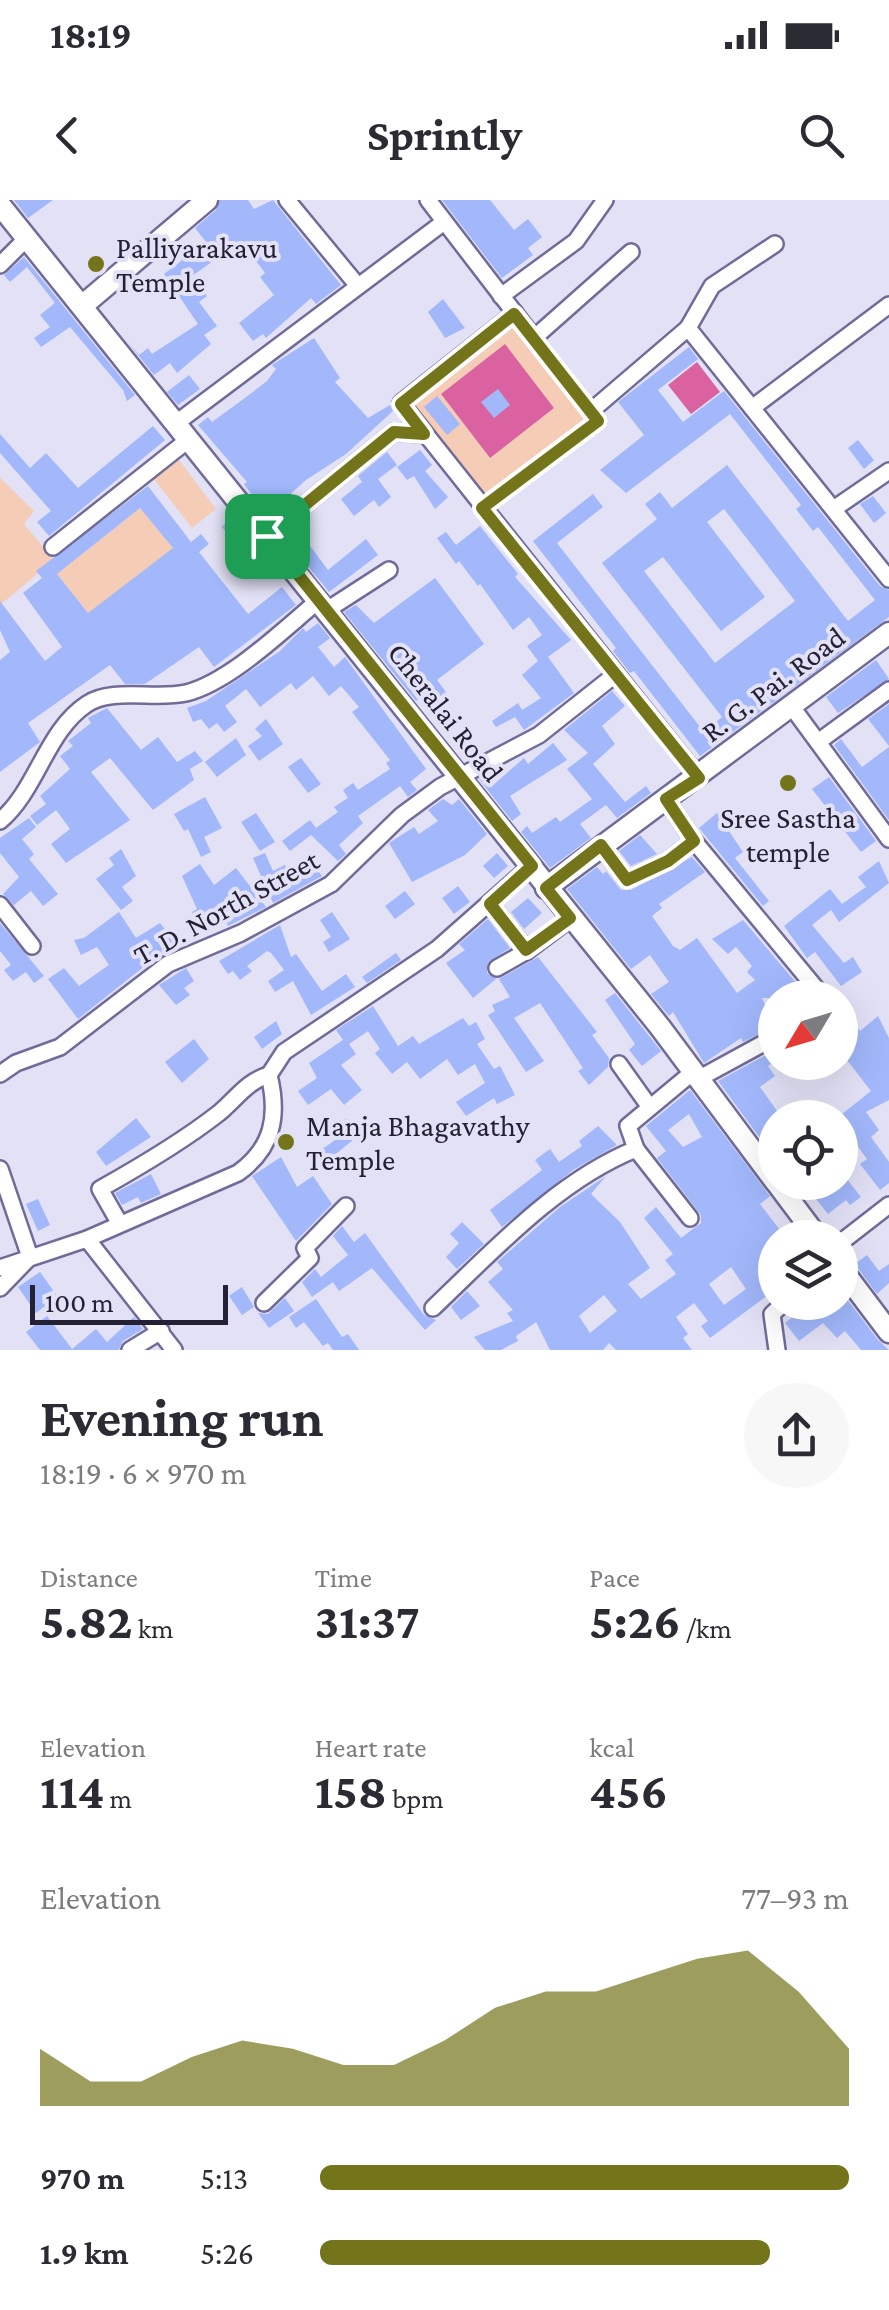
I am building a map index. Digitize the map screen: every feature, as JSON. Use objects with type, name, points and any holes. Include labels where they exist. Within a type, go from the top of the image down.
[{"type":"street","points":[[82,306],[208,200]]},
{"type":"street","points":[[287,200],[358,286]]},
{"type":"street","points":[[428,200],[595,416]]},
{"type":"street","points":[[501,296],[576,241],[605,200]]},
{"type":"street","name":"Cheralai Road","points":[[0,205],[532,866],[758,1159]]},
{"type":"street","points":[[52,548],[181,432],[358,286],[444,222]]},
{"type":"street","points":[[0,265],[27,238]]},
{"type":"street","points":[[482,508],[595,416],[688,328],[712,286],[775,244]]},
{"type":"street","points":[[534,338],[632,252]]},
{"type":"street","points":[[752,408],[889,305]]},
{"type":"street","points":[[514,314],[401,404],[699,778]]},
{"type":"street","points":[[688,328],[889,579]]},
{"type":"street","points":[[267,536],[394,432],[424,434]]},
{"type":"street","points":[[835,508],[889,471]]},
{"type":"street","points":[[0,822],[16,806],[69,720],[94,699],[170,695],[205,686],[323,605],[389,570]]},
{"type":"street","name":"R. G. Pai. Road","points":[[546,888],[699,778],[889,633]]},
{"type":"street","name":"T. D. North Street","points":[[0,1074],[16,1063],[60,1047],[168,964],[241,932],[331,884],[395,820],[440,788],[540,735],[616,674]]},
{"type":"street","points":[[818,742],[889,690]]},
{"type":"street","points":[[792,708],[889,840]]},
{"type":"street","points":[[666,799],[694,841],[809,980]]},
{"type":"street","points":[[601,845],[627,880],[668,861],[694,841]]},
{"type":"street","points":[[120,1224],[100,1189],[150,1161],[220,1112],[255,1079],[268,1076],[292,1043],[427,956],[532,866]]},
{"type":"street","points":[[0,904],[32,946]]},
{"type":"street","points":[[490,904],[526,950]]},
{"type":"street","points":[[496,968],[570,918]]},
{"type":"street","points":[[690,1218],[636,1149],[628,1126],[649,1106],[696,1075],[758,1045]]},
{"type":"street","points":[[619,1064],[649,1106]]},
{"type":"street","points":[[0,1268],[86,1239],[238,1173],[258,1159],[267,1148],[275,1101],[268,1076]]},
{"type":"street","points":[[433,1308],[531,1218],[613,1158],[636,1149]]},
{"type":"street","points":[[0,1169],[30,1257]]},
{"type":"street","name":"Cheralai Road","points":[[789,1200],[804,1220]]},
{"type":"street","points":[[858,1229],[889,1205]]},
{"type":"street","points":[[264,1303],[310,1258],[305,1248],[346,1206]]},
{"type":"street","points":[[86,1239],[174,1350]]},
{"type":"street","points":[[0,1288],[30,1257]]},
{"type":"street","points":[[858,1292],[889,1332]]},
{"type":"street","points":[[773,1320],[777,1350]]},
{"type":"street","points":[[130,1350],[161,1331]]},
{"type":"shaded area","points":[[517,325],[591,421],[484,503],[410,406]],"holes":[[[505,345],[554,408],[490,458],[441,394]]]},
{"type":"shaded area","points":[[505,344],[554,408],[490,458],[441,394]]},
{"type":"shaded area","points":[[697,362],[720,392],[691,414],[668,385]]},
{"type":"shaded area","points":[[179,460],[216,509],[192,528],[154,479]]},
{"type":"shaded area","points":[[0,478],[34,511],[24,524],[54,560],[0,605]]},
{"type":"shaded area","points":[[140,508],[173,548],[90,615],[57,574]]},
{"type":"building","points":[[14,200],[53,200],[28,218]]},
{"type":"building","points":[[220,200],[248,200],[254,209],[273,200],[341,285],[316,304],[311,298],[266,338],[263,334],[253,341],[239,323],[274,295],[260,277],[265,273],[241,241],[192,276],[207,296],[199,302],[217,326],[204,335],[211,344],[177,373],[170,363],[154,375],[126,340],[139,355],[148,348],[152,354],[198,324],[164,274],[206,242],[195,228],[216,210]]},
{"type":"building","points":[[442,200],[490,200],[514,230],[528,219],[542,237],[528,248],[533,255],[502,278]]},
{"type":"building","points":[[24,257],[135,395],[127,401],[123,390],[70,327],[41,347],[34,338],[50,327],[40,315],[55,303],[27,267],[10,282],[4,275]]},
{"type":"building","points":[[443,299],[465,328],[445,338],[428,312]]},
{"type":"building","points":[[314,338],[340,378],[335,382],[368,418],[390,405],[393,411],[346,454],[306,480],[287,497],[291,502],[269,518],[244,484],[247,482],[198,425],[208,417],[212,422],[249,395],[267,381],[276,369],[272,365]]},
{"type":"building","points":[[689,347],[698,359],[658,390],[683,422],[724,391],[880,586],[889,590],[889,617],[700,756],[634,671],[630,673],[613,651],[616,648],[533,541],[593,494],[603,507],[557,543],[704,732],[722,717],[602,563],[657,519],[645,504],[660,492],[672,508],[727,465],[848,621],[875,600],[818,527],[813,531],[796,509],[801,505],[730,414],[626,493],[600,470],[644,435],[618,402]],"holes":[[[724,509],[795,601],[715,663],[644,571],[663,557],[721,631],[765,597],[707,522]]]},
{"type":"building","points":[[189,375],[200,389],[178,405],[167,392]]},
{"type":"building","points":[[498,389],[510,405],[494,418],[481,402]]},
{"type":"building","points":[[437,396],[460,424],[447,435],[424,407]]},
{"type":"building","points":[[153,426],[165,440],[49,536],[37,522],[51,511],[0,453],[0,434],[30,468],[46,453],[78,488]]},
{"type":"building","points":[[858,440],[874,460],[864,469],[848,448]]},
{"type":"building","points":[[420,450],[432,465],[425,471],[448,497],[435,509],[414,476],[407,480],[397,467]]},
{"type":"building","points":[[387,452],[397,465],[378,479],[391,497],[379,507],[374,500],[354,516],[341,499],[362,482],[358,476]]},
{"type":"building","points":[[148,486],[191,542],[201,534],[209,544],[199,552],[248,614],[282,587],[296,605],[214,667],[199,647],[145,684],[125,684],[110,665],[28,723],[40,742],[0,772],[0,660],[10,652],[0,630],[0,601],[45,661],[62,647],[23,593],[42,578],[36,571]],"holes":[[[140,508],[173,548],[88,613],[57,574]]]},
{"type":"building","points":[[873,496],[886,513],[874,523],[860,504]]},
{"type":"building","points":[[230,519],[258,553],[249,560],[222,527]]},
{"type":"building","points":[[480,526],[518,574],[515,577],[571,640],[548,657],[574,693],[524,730],[515,717],[496,727],[492,721],[518,703],[522,710],[541,698],[522,675],[538,661],[527,646],[542,635],[529,617],[513,630],[480,584],[459,561],[456,564],[437,538],[446,532],[456,545]]},
{"type":"building","points":[[296,527],[328,570],[366,539],[378,555],[329,592],[284,537]]},
{"type":"building","points":[[435,578],[484,644],[437,680],[446,692],[427,706],[421,697],[416,701],[344,612],[356,605],[374,623]]},
{"type":"building","points":[[318,623],[330,638],[318,647],[334,667],[345,657],[426,769],[410,782],[417,790],[408,797],[400,786],[358,816],[363,823],[339,845],[346,854],[338,861],[311,835],[290,851],[282,841],[310,820],[316,828],[338,812],[334,807],[348,798],[343,790],[353,783],[358,790],[390,769],[386,763],[390,760],[352,712],[359,707],[341,686],[329,696],[313,676],[296,690],[291,683],[260,707],[246,689],[225,706],[237,722],[224,732],[217,723],[209,729],[201,719],[193,722],[187,708],[206,701],[280,651],[303,628],[306,632]]},
{"type":"building","points":[[876,660],[889,679],[838,713],[826,697]]},
{"type":"building","points":[[612,691],[625,706],[602,726],[615,744],[593,764],[625,802],[646,786],[651,793],[617,818],[606,805],[580,824],[591,838],[550,868],[521,832],[527,826],[532,833],[556,817],[560,822],[592,799],[567,769],[588,753],[564,730]]},
{"type":"building","points":[[889,704],[889,746],[868,719]]},
{"type":"building","points":[[107,708],[141,750],[158,737],[177,762],[195,751],[203,761],[190,769],[194,780],[153,810],[110,758],[91,772],[130,820],[66,863],[51,844],[70,829],[56,810],[37,825],[30,816],[46,804],[40,796],[70,769],[60,756],[73,746],[68,741],[91,723],[88,718]]},
{"type":"building","points":[[266,719],[283,744],[259,761],[248,746],[262,736],[255,729]]},
{"type":"building","points":[[236,738],[246,755],[217,777],[205,762]]},
{"type":"building","points":[[841,739],[862,767],[889,747],[889,820],[834,745]]},
{"type":"building","points":[[553,743],[567,760],[510,796],[521,814],[512,821],[479,779],[482,777],[491,787],[524,758],[528,764]]},
{"type":"building","points":[[301,758],[321,784],[308,793],[288,767]]},
{"type":"building","points":[[829,777],[876,841],[861,852],[812,789]]},
{"type":"building","points":[[205,797],[222,828],[204,837],[211,852],[201,857],[188,829],[184,831],[174,814]]},
{"type":"building","points":[[443,799],[452,805],[459,799],[487,834],[465,855],[412,882],[389,843],[414,827],[419,834],[438,821],[428,810]]},
{"type":"building","points":[[256,813],[275,842],[260,851],[241,822]]},
{"type":"building","points":[[717,813],[743,852],[735,858],[769,901],[763,906],[699,828]]},
{"type":"building","points":[[29,818],[36,827],[22,839],[34,854],[29,859],[58,894],[43,906],[31,891],[14,905],[3,894],[19,877],[0,853],[0,838]]},
{"type":"building","points":[[640,835],[657,854],[631,866],[619,851]]},
{"type":"building","points":[[121,849],[136,876],[122,887],[133,901],[121,910],[96,879],[114,865],[109,858]]},
{"type":"building","points":[[265,853],[273,871],[285,865],[291,877],[311,862],[322,876],[273,903],[253,858]]},
{"type":"building","points":[[497,853],[508,866],[494,878],[483,866]]},
{"type":"building","points":[[692,857],[705,872],[659,904],[662,908],[652,916],[680,950],[697,938],[737,993],[755,980],[747,972],[752,966],[736,947],[728,954],[712,939],[743,920],[794,980],[758,980],[758,1034],[743,1042],[741,1038],[704,1063],[673,1012],[669,1016],[651,994],[669,982],[650,955],[631,969],[567,889],[597,867],[603,874],[606,871],[621,890],[631,890]]},
{"type":"building","points":[[879,861],[889,883],[839,922],[831,910],[812,925],[844,963],[853,957],[862,972],[850,980],[836,980],[815,952],[807,958],[784,926],[830,889],[842,904],[866,887],[858,877]]},
{"type":"building","points":[[200,864],[214,885],[236,868],[266,907],[228,926],[224,918],[200,929],[192,912],[197,909],[182,876]]},
{"type":"building","points":[[458,886],[470,902],[454,914],[442,898]]},
{"type":"building","points":[[405,891],[415,904],[395,919],[385,906]]},
{"type":"building","points":[[528,898],[542,913],[524,929],[511,912]]},
{"type":"building","points":[[119,912],[136,938],[160,923],[175,942],[78,1019],[48,979],[64,968],[79,986],[109,965],[97,947],[81,955],[74,940],[84,938]]},
{"type":"building","points":[[332,912],[350,939],[329,952],[323,942],[331,937],[320,920]]},
{"type":"building","points":[[488,919],[510,948],[488,962],[487,973],[496,979],[473,998],[446,963],[465,950],[459,944]]},
{"type":"building","points":[[0,923],[44,976],[34,983],[26,972],[13,981],[4,970],[11,965],[0,951]]},
{"type":"building","points":[[280,925],[291,957],[296,954],[322,991],[346,974],[355,987],[311,1015],[293,981],[275,992],[268,981],[284,970],[267,951],[247,966],[252,971],[240,980],[233,971],[228,974],[219,961]]},
{"type":"building","points":[[396,953],[401,960],[367,983],[362,977]]},
{"type":"building","points":[[538,957],[597,1032],[592,1035],[609,1058],[608,1067],[589,1085],[578,1071],[583,1068],[540,1003],[514,1018],[544,1061],[526,1072],[488,1015],[495,1011],[492,1005],[510,997],[499,979]]},
{"type":"building","points":[[186,968],[194,981],[184,988],[190,995],[176,1005],[159,985]]},
{"type":"building","points":[[615,993],[661,1051],[642,1066],[629,1050],[635,1044],[605,1000]]},
{"type":"building","points":[[373,1006],[398,1046],[413,1036],[419,1044],[463,1018],[469,1026],[476,1022],[485,1039],[477,1044],[494,1069],[500,1066],[515,1095],[497,1104],[494,1098],[466,1116],[456,1102],[485,1083],[475,1064],[458,1075],[447,1059],[420,1079],[407,1062],[392,1074],[375,1053],[380,1049],[368,1031],[349,1044],[356,1054],[341,1065],[362,1090],[344,1105],[331,1089],[308,1105],[298,1091],[317,1078],[309,1063],[343,1040],[336,1030]]},
{"type":"building","points":[[878,1016],[889,1038],[889,1100],[866,1112],[879,1130],[871,1137],[889,1162],[889,1183],[880,1190],[860,1164],[867,1159],[858,1147],[858,1101],[871,1091],[858,1074],[858,1028],[860,1031]]},
{"type":"building","points":[[276,1021],[282,1034],[262,1049],[254,1037]]},
{"type":"building","points":[[194,1039],[209,1059],[182,1083],[165,1062]]},
{"type":"building","points":[[758,1059],[758,1080],[770,1080],[760,1087],[769,1100],[758,1100],[758,1135],[718,1081]]},
{"type":"building","points":[[690,1090],[758,1180],[758,1200],[765,1200],[760,1204],[772,1220],[758,1220],[758,1303],[710,1338],[701,1326],[708,1321],[694,1303],[676,1317],[688,1334],[683,1338],[692,1350],[616,1350],[609,1343],[603,1350],[550,1350],[536,1322],[516,1336],[518,1341],[501,1350],[485,1350],[474,1337],[513,1321],[507,1313],[513,1310],[488,1282],[503,1269],[497,1262],[560,1207],[606,1176],[591,1194],[620,1222],[650,1268],[628,1284],[641,1299],[676,1274],[665,1260],[673,1254],[644,1218],[656,1207],[681,1238],[701,1223],[701,1215],[657,1158],[666,1151],[646,1126]],"holes":[[[689,1114],[702,1137],[683,1147],[668,1130]],[[731,1267],[746,1289],[724,1305],[709,1284]],[[604,1295],[617,1311],[590,1333],[579,1316]]]},
{"type":"building","points":[[136,1118],[151,1137],[106,1166],[96,1152]]},
{"type":"building","points":[[346,1119],[358,1136],[322,1165],[315,1154],[341,1136],[335,1127]]},
{"type":"building","points":[[598,1126],[617,1145],[573,1170],[502,1227],[490,1210],[542,1170],[535,1160],[550,1149],[559,1162],[582,1146],[579,1141]]},
{"type":"building","points":[[281,1157],[297,1187],[313,1176],[332,1204],[296,1241],[252,1176]]},
{"type":"building","points":[[151,1174],[161,1194],[141,1203],[138,1197],[122,1205],[115,1193]]},
{"type":"building","points":[[38,1199],[50,1225],[38,1231],[26,1204]]},
{"type":"building","points":[[817,1200],[846,1200],[828,1214]]},
{"type":"building","points":[[462,1222],[484,1244],[457,1269],[446,1257],[459,1243],[450,1234]]},
{"type":"building","points":[[342,1226],[354,1242],[365,1233],[424,1315],[436,1320],[425,1330],[372,1268],[339,1291],[333,1282],[312,1297],[302,1282],[315,1269],[321,1277],[348,1255],[333,1236]]},
{"type":"building","points":[[867,1255],[879,1271],[889,1264],[889,1283],[877,1294],[858,1268],[858,1262]]},
{"type":"building","points":[[40,1272],[58,1297],[36,1313],[18,1287]]},
{"type":"building","points":[[242,1287],[254,1307],[242,1315],[229,1296]]},
{"type":"building","points":[[467,1291],[480,1306],[461,1320],[451,1307]]},
{"type":"building","points":[[285,1298],[294,1311],[269,1328],[258,1313],[268,1314]]},
{"type":"building","points":[[316,1299],[342,1337],[348,1334],[359,1350],[333,1350],[328,1343],[323,1346],[304,1322],[296,1328],[289,1317]]},
{"type":"building","points":[[858,1314],[889,1350],[861,1350],[845,1331],[837,1338],[823,1323],[799,1341],[785,1323],[858,1320]]},
{"type":"building","points":[[47,1316],[72,1349],[96,1329],[107,1342],[134,1317],[143,1329],[123,1341],[119,1350],[40,1350],[26,1332]]},
{"type":"place","name":"Palliyarakavu Temple","points":[[96,264]]},
{"type":"place","name":"Sree Sastha temple","points":[[788,783]]},
{"type":"place","name":"Manja Bhagavathy Temple","points":[[286,1142]]},
{"type":"route","points":[[514,314],[598,421],[482,508],[699,778],[666,799],[694,841],[668,861],[627,880],[601,845],[546,888],[570,918],[526,950],[490,904],[532,866],[459,780],[267,536],[348,465],[394,432],[424,434],[401,404],[514,314]]}]
